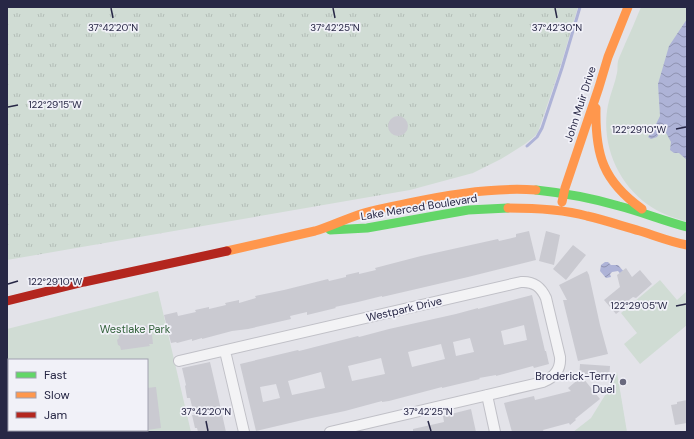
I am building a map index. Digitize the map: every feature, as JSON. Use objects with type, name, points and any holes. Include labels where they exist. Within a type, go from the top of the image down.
[{"type":"main road","name":"John Muir Drive","points":[[560,211],[564,193],[608,57],[628,7]]},
{"type":"main road","points":[[599,87],[596,110],[596,131],[599,150],[605,168],[613,183],[623,194],[637,206],[658,219]]},
{"type":"main road","name":"Lake Merced Boulevard","points":[[7,301],[102,278],[318,231],[369,212],[454,194],[485,190],[536,190],[564,193],[609,203],[687,227]]},
{"type":"main road","name":"Lake Merced Boulevard","points":[[318,231],[367,228],[458,211],[519,207],[573,213],[687,245]]},
{"type":"street","name":"Westpark Drive","points":[[179,362],[521,282],[526,281],[536,284],[541,288],[546,298],[560,357],[557,373],[553,377],[543,382],[486,395]]},
{"type":"street","points":[[225,351],[244,432]]},
{"type":"street","points":[[330,432],[367,428],[486,395],[495,432]]},
{"type":"green space","points":[[7,7],[578,7],[560,68],[538,132],[525,144],[501,159],[473,173],[410,190],[7,260]]},
{"type":"green space","points":[[641,7],[687,7],[687,222],[661,213],[630,189],[615,164],[610,150],[606,120],[608,105],[616,77],[618,61]]},
{"type":"green space","points":[[660,280],[677,300],[687,291],[687,325],[640,364],[624,344],[637,333],[621,313]]},
{"type":"green space","name":"Westlake Park","points":[[158,291],[191,432],[7,432],[7,329]]},
{"type":"green space","points":[[617,372],[627,432],[573,432],[591,418]]},
{"type":"water","points":[[687,19],[687,160],[679,153],[674,153],[670,150],[671,142],[665,131],[660,132],[657,137],[651,139],[648,137],[660,116],[658,84],[669,46]]},
{"type":"water","points":[[608,262],[611,265],[618,265],[626,274],[623,277],[618,271],[612,272],[610,274],[611,277],[606,278],[600,271],[601,265]]},
{"type":"building","points":[[398,116],[405,119],[408,126],[405,133],[398,136],[391,133],[388,126],[391,119]]},
{"type":"building","points":[[529,231],[536,260],[335,307],[336,308],[307,315],[307,312],[290,316],[291,319],[248,329],[232,331],[192,341],[192,339],[171,343],[164,315],[177,312],[178,316],[196,312],[195,310],[209,307],[209,309],[226,305],[225,303],[239,300],[239,303],[256,298],[255,296],[328,279],[329,281],[359,272],[359,274],[376,270],[375,268],[421,256],[498,239],[499,241],[516,237],[516,234]]},
{"type":"building","points":[[546,231],[560,235],[554,265],[539,261]]},
{"type":"building","points":[[573,245],[586,255],[566,280],[553,269]]},
{"type":"building","points":[[626,268],[632,277],[640,270],[652,284],[636,298],[633,297],[625,303],[626,306],[616,314],[604,300],[620,287],[617,275]]},
{"type":"building","points":[[587,271],[608,354],[578,361],[563,300],[567,300],[559,285]]},
{"type":"building","points":[[532,295],[549,364],[534,368],[533,366],[496,376],[479,378],[480,379],[389,401],[382,401],[256,431],[240,364],[478,309]],"holes":[[[524,325],[527,340],[504,345],[501,331]],[[470,338],[474,352],[456,356],[453,342]],[[441,344],[445,359],[412,367],[408,352]],[[381,358],[385,374],[352,381],[348,366]],[[321,372],[325,388],[292,395],[288,381]],[[276,384],[280,398],[263,402],[260,387]]]},
{"type":"building","points":[[151,325],[153,344],[149,344],[150,346],[121,350],[117,340],[119,338],[118,329]]},
{"type":"building","points":[[210,362],[226,432],[198,432],[197,428],[195,428],[190,398],[187,398],[182,368]]},
{"type":"building","points":[[580,364],[610,366],[609,380],[583,378],[600,399],[575,419],[576,420],[570,425],[569,423],[543,430],[544,432],[512,432],[504,403],[534,396],[535,400],[571,391],[568,388],[580,378]]},
{"type":"building","points":[[156,387],[161,428],[148,430],[148,388]]},
{"type":"building","points":[[687,400],[687,423],[675,425],[671,405]]},
{"type":"building","points":[[471,409],[476,432],[413,432],[413,429],[444,422],[443,416]]},
{"type":"waterway","points":[[527,146],[537,137],[542,128],[580,7]]},
{"type":"traffic: fast","points":[[536,190],[567,194],[628,208],[687,227]]},
{"type":"traffic: fast","points":[[330,230],[367,228],[468,210],[508,208]]},
{"type":"traffic: slow","points":[[562,202],[565,188],[608,57],[628,7]]},
{"type":"traffic: slow","points":[[596,108],[597,140],[604,166],[618,188],[642,209]]},
{"type":"traffic: slow","points":[[227,251],[315,231],[364,213],[424,200],[488,190],[536,190]]},
{"type":"traffic: slow","points":[[508,208],[548,209],[568,212],[607,221],[669,241],[687,245]]},
{"type":"traffic: jam","points":[[7,301],[84,282],[227,251]]},
{"type":"place","name":"Broderick-Terry Duel","points":[[623,382]]}]
